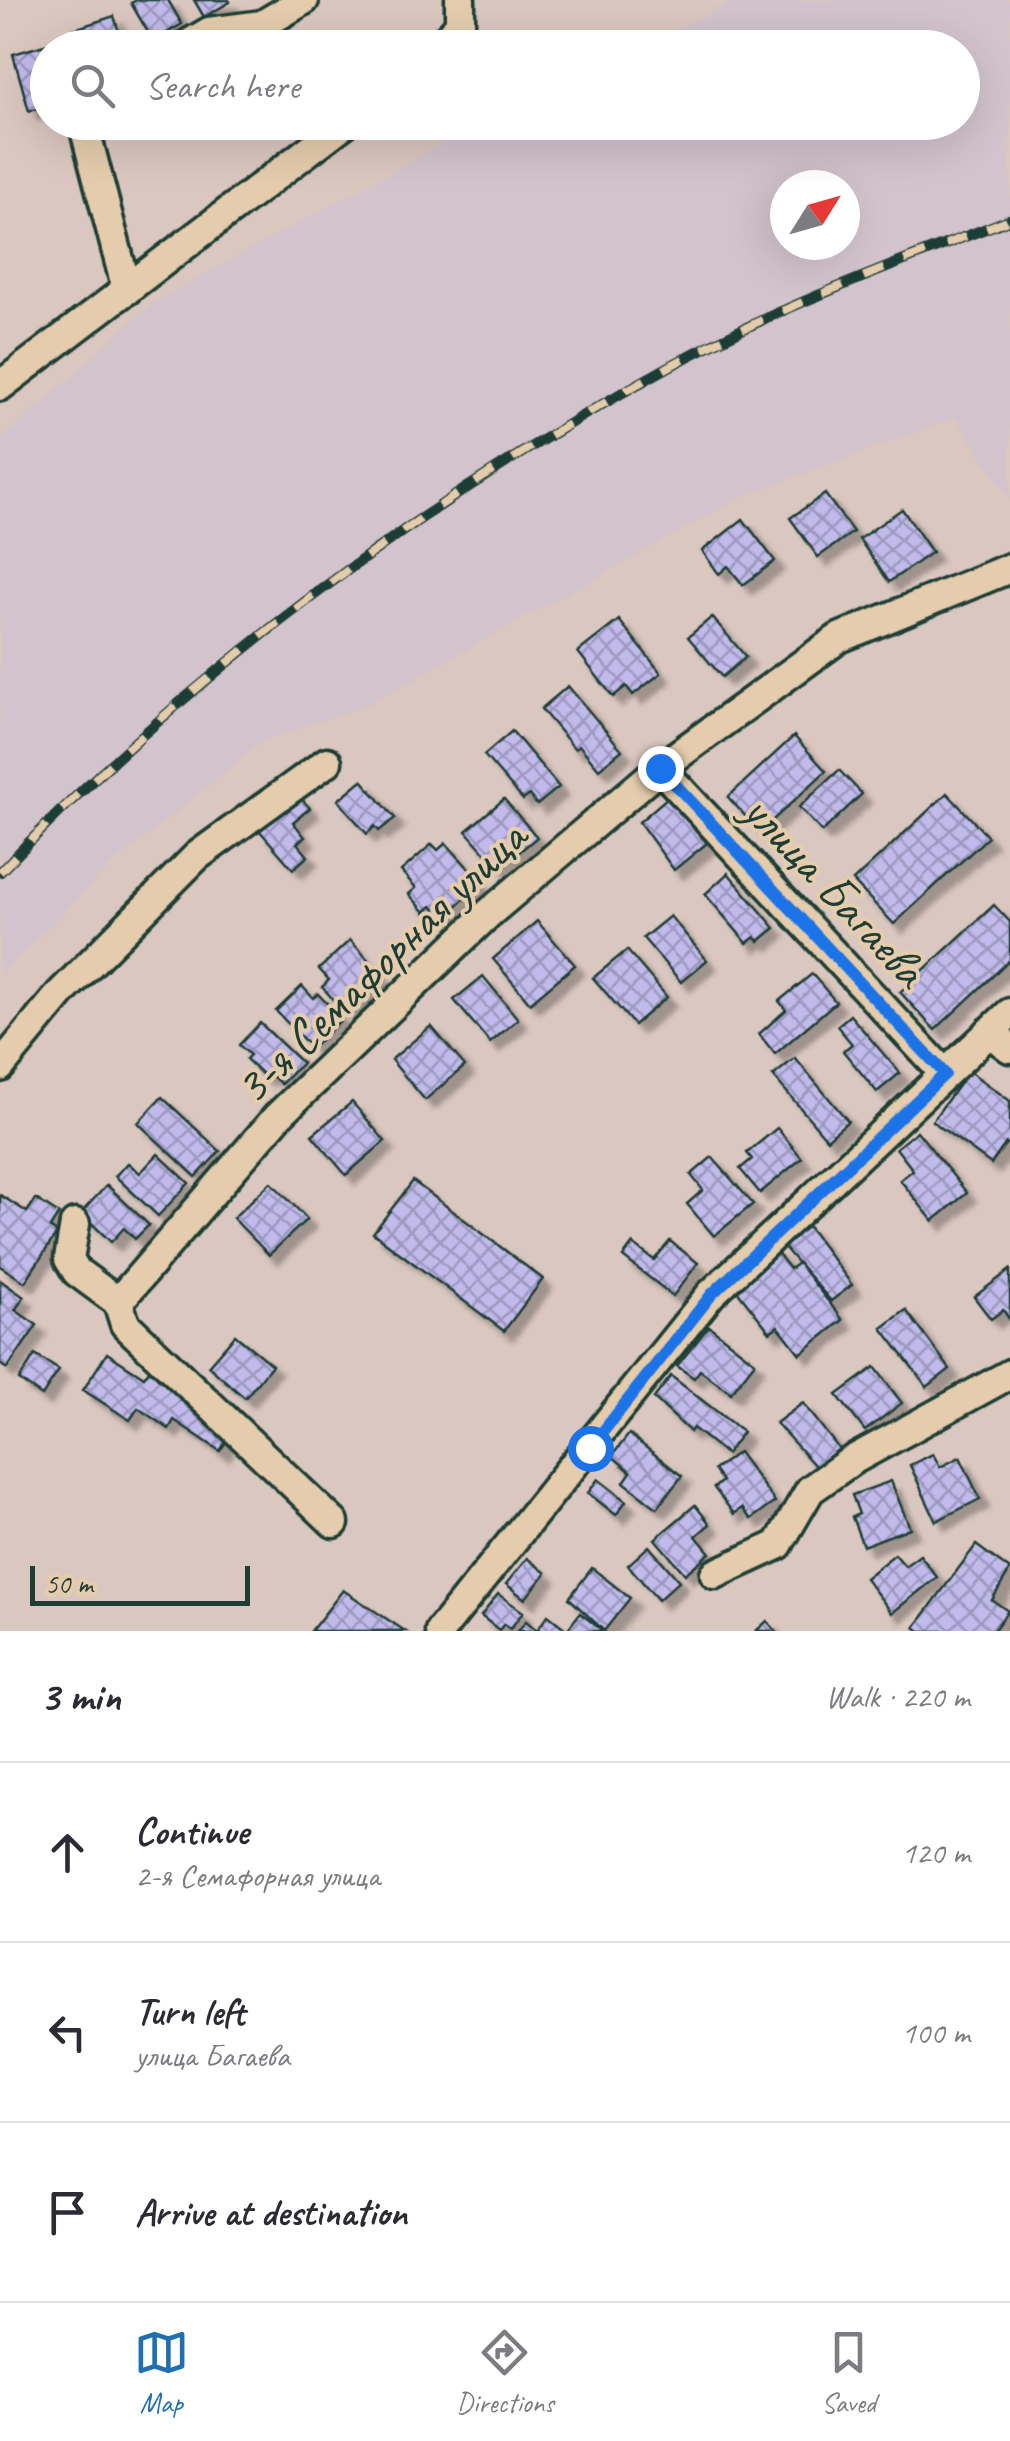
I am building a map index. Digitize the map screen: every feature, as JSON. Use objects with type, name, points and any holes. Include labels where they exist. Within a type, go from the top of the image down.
[{"type":"street","points":[[224,30],[262,25],[304,0]]},
{"type":"street","points":[[455,30],[460,25],[460,0]]},
{"type":"street","points":[[88,140],[128,290]]},
{"type":"street","points":[[1,382],[323,140]]},
{"type":"street","name":"3-я Семафорная улица","points":[[118,1302],[278,1116],[488,914],[660,768],[838,638],[1008,571]]},
{"type":"street","points":[[0,1067],[61,992],[198,856],[327,762]]},
{"type":"street","name":"улица Багаева","points":[[660,768],[945,1074]]},
{"type":"street","points":[[440,1631],[712,1294],[945,1074],[1000,1040],[1010,1013]]},
{"type":"street","points":[[75,1224],[69,1259],[78,1272],[118,1302],[125,1324],[334,1523]]},
{"type":"street","points":[[715,1574],[778,1545],[810,1490],[851,1462],[1010,1374]]},
{"type":"shaded area","points":[[738,0],[1010,0],[1010,499],[956,417],[745,495],[364,706],[261,741],[110,866],[0,975],[0,441],[152,304],[449,140],[980,140],[980,30],[674,30]]},
{"type":"building","points":[[168,0],[182,24],[172,30],[147,30],[131,3]]},
{"type":"building","points":[[194,0],[229,0],[230,2],[204,17]]},
{"type":"building","points":[[114,16],[118,30],[74,30]]},
{"type":"building","points":[[30,49],[30,111],[29,111],[13,54]]},
{"type":"building","points":[[825,494],[853,532],[818,557],[790,518]]},
{"type":"building","points":[[902,509],[932,552],[889,582],[859,539]]},
{"type":"building","points":[[743,519],[775,561],[743,585],[728,566],[719,574],[702,551]]},
{"type":"building","points":[[712,617],[746,657],[722,677],[688,637]]},
{"type":"building","points":[[619,620],[661,673],[633,695],[626,686],[613,697],[578,652]]},
{"type":"building","points":[[568,686],[622,750],[599,769],[579,745],[575,749],[541,709]]},
{"type":"building","points":[[512,731],[559,787],[537,805],[529,795],[523,800],[484,755]]},
{"type":"building","points":[[794,736],[826,771],[760,832],[728,797]]},
{"type":"building","points":[[839,770],[862,794],[822,832],[799,807]]},
{"type":"building","points":[[362,780],[395,818],[379,831],[375,826],[367,834],[338,800]]},
{"type":"building","points":[[947,793],[988,837],[894,924],[853,881]]},
{"type":"building","points":[[299,796],[310,808],[293,822],[305,837],[297,843],[308,856],[293,869],[259,830]]},
{"type":"building","points":[[668,797],[707,843],[674,870],[639,822]]},
{"type":"building","points":[[504,799],[537,837],[499,869],[466,831]]},
{"type":"building","points":[[446,843],[482,883],[443,918],[432,906],[425,912],[409,894],[416,888],[401,871],[432,844],[438,850]]},
{"type":"building","points":[[728,873],[775,928],[759,941],[755,937],[747,943],[705,894]]},
{"type":"building","points":[[994,905],[1010,922],[1010,960],[935,1030],[900,992]]},
{"type":"building","points":[[670,916],[707,960],[681,982],[643,938]]},
{"type":"building","points":[[537,921],[575,965],[530,1003],[493,959]]},
{"type":"building","points":[[350,940],[385,978],[347,1014],[322,987],[329,980],[319,969]]},
{"type":"building","points":[[627,950],[667,997],[634,1025],[593,978]]},
{"type":"building","points":[[812,974],[836,1002],[775,1054],[759,1034],[786,1010],[779,1001]]},
{"type":"building","points":[[483,976],[518,1019],[490,1043],[454,1000]]},
{"type":"building","points":[[302,986],[313,998],[318,994],[342,1019],[312,1048],[276,1011]]},
{"type":"building","points":[[850,1015],[900,1073],[877,1092],[843,1051],[852,1044],[837,1026]]},
{"type":"building","points":[[260,1023],[302,1063],[281,1084],[269,1073],[265,1077],[246,1059],[250,1055],[239,1045]]},
{"type":"building","points":[[431,1026],[465,1066],[425,1100],[391,1060]]},
{"type":"building","points":[[795,1058],[848,1121],[827,1139],[773,1076]]},
{"type":"building","points":[[969,1071],[1010,1101],[1010,1146],[1006,1143],[991,1164],[932,1121]]},
{"type":"building","points":[[162,1097],[220,1151],[196,1177],[138,1123]]},
{"type":"building","points":[[352,1102],[385,1141],[346,1175],[312,1135]]},
{"type":"building","points":[[777,1128],[802,1158],[760,1193],[740,1169],[752,1159],[747,1153]]},
{"type":"building","points":[[917,1131],[967,1193],[933,1221],[900,1180],[913,1170],[896,1148]]},
{"type":"building","points":[[158,1154],[189,1183],[158,1216],[115,1176],[128,1163],[140,1173]]},
{"type":"building","points":[[712,1157],[753,1204],[714,1236],[687,1204],[703,1190],[691,1175]]},
{"type":"building","points":[[413,1181],[543,1279],[504,1331],[373,1233]]},
{"type":"building","points":[[271,1182],[307,1219],[269,1255],[233,1218]]},
{"type":"building","points":[[107,1185],[149,1225],[135,1239],[124,1228],[111,1242],[81,1213]]},
{"type":"building","points":[[0,1195],[27,1212],[36,1199],[59,1214],[50,1228],[57,1233],[25,1282],[0,1266]]},
{"type":"building","points":[[807,1225],[852,1285],[831,1301],[782,1245]]},
{"type":"building","points":[[670,1241],[698,1263],[673,1296],[623,1257],[633,1244],[654,1260]]},
{"type":"building","points":[[775,1250],[790,1269],[798,1263],[843,1320],[800,1354],[778,1326],[770,1332],[732,1284]]},
{"type":"building","points":[[1010,1270],[1010,1320],[1003,1310],[991,1319],[974,1297]]},
{"type":"building","points":[[0,1280],[24,1297],[15,1310],[37,1325],[7,1369],[0,1364]]},
{"type":"building","points":[[906,1310],[950,1369],[927,1387],[882,1328]]},
{"type":"building","points":[[709,1326],[755,1362],[731,1393],[700,1370],[694,1378],[677,1366]]},
{"type":"building","points":[[235,1335],[272,1365],[245,1398],[208,1366]]},
{"type":"building","points":[[107,1353],[144,1377],[149,1370],[189,1397],[185,1404],[231,1434],[220,1451],[174,1420],[169,1429],[138,1408],[130,1420],[83,1390]]},
{"type":"building","points":[[35,1355],[59,1370],[42,1396],[19,1380]]},
{"type":"building","points":[[875,1367],[902,1403],[865,1431],[837,1395]]},
{"type":"building","points":[[671,1376],[743,1432],[726,1454],[693,1428],[690,1432],[654,1398]]},
{"type":"building","points":[[803,1403],[839,1449],[816,1467],[776,1423]]},
{"type":"building","points":[[629,1434],[682,1476],[657,1508],[624,1482],[631,1472],[612,1456]]},
{"type":"building","points":[[738,1452],[775,1502],[751,1519],[742,1508],[734,1514],[714,1488],[722,1481],[714,1470]]},
{"type":"building","points":[[933,1454],[940,1467],[960,1457],[980,1499],[936,1521],[910,1465]]},
{"type":"building","points":[[598,1479],[626,1501],[616,1515],[588,1493]]},
{"type":"building","points":[[891,1481],[910,1528],[863,1546],[852,1517],[859,1514],[852,1495]]},
{"type":"building","points":[[695,1505],[710,1524],[696,1536],[710,1553],[685,1574],[655,1539]]},
{"type":"building","points":[[976,1545],[1010,1570],[992,1600],[1008,1611],[993,1631],[920,1631],[915,1627]]},
{"type":"building","points":[[649,1546],[679,1581],[658,1600],[628,1565]]},
{"type":"building","points":[[895,1554],[905,1566],[920,1555],[937,1577],[892,1613],[865,1578]]},
{"type":"building","points":[[527,1558],[546,1573],[525,1599],[506,1584]]},
{"type":"building","points":[[592,1568],[630,1598],[604,1631],[569,1598]]},
{"type":"building","points":[[343,1590],[405,1631],[311,1631]]},
{"type":"building","points":[[498,1594],[523,1612],[510,1629],[504,1624],[499,1630],[481,1616]]},
{"type":"building","points":[[580,1613],[603,1631],[518,1631],[526,1621],[537,1630],[548,1615],[567,1630]]},
{"type":"building","points":[[767,1621],[776,1631],[756,1631]]},
{"type":"railway","points":[[0,872],[150,728],[230,661],[312,596],[484,477],[704,348],[834,289],[1010,219]]},
{"type":"route","points":[[590,1448],[712,1294],[945,1074],[660,768]]}]
